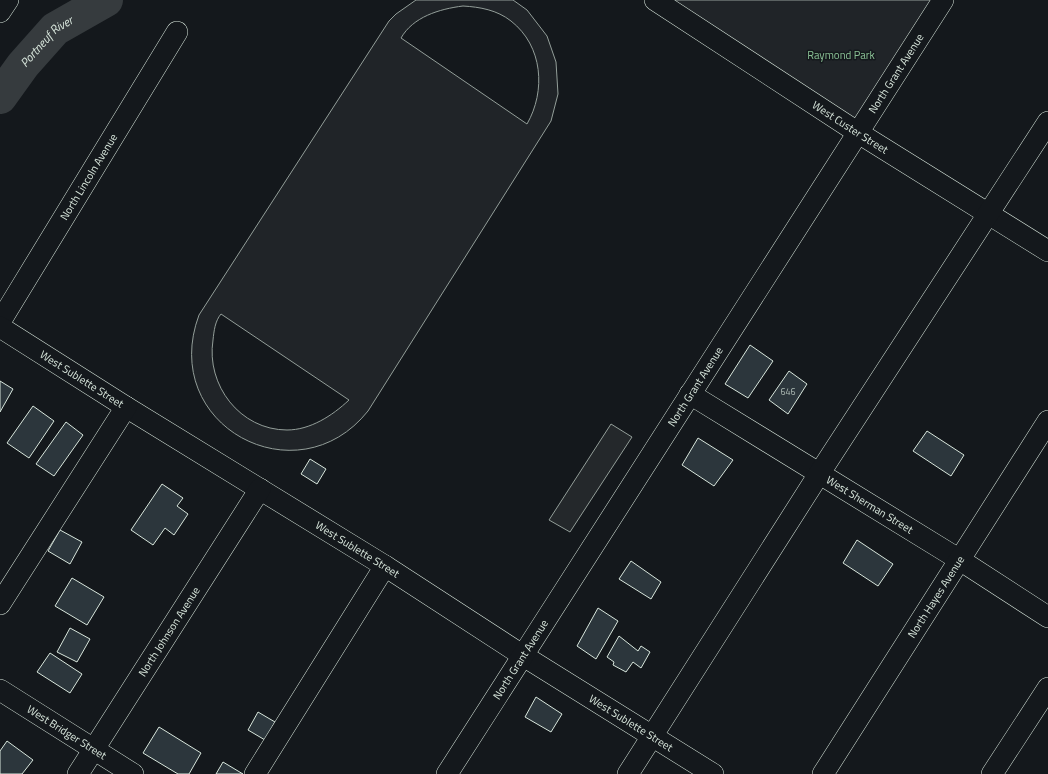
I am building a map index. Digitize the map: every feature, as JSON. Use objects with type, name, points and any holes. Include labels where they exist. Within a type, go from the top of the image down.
[{"type":"street","points":[[0,12],[8,0]]},
{"type":"street","name":"West Custer Street","points":[[655,0],[857,132],[1048,252]]},
{"type":"street","name":"North Grant Avenue","points":[[446,774],[943,0]]},
{"type":"street","name":"North Lincoln Avenue","points":[[0,322],[177,32]]},
{"type":"street","points":[[628,774],[652,734],[819,474],[1048,122]]},
{"type":"street","name":"West Sublette Street","points":[[0,327],[126,407],[385,566],[522,655],[652,734],[713,774]]},
{"type":"street","name":"West Sherman Street","points":[[690,394],[960,560],[1048,617]]},
{"type":"street","points":[[0,604],[126,407]]},
{"type":"street","name":"North Hayes Avenue","points":[[824,774],[1048,421]]},
{"type":"street","name":"North Johnson Avenue","points":[[78,774],[260,489]]},
{"type":"street","points":[[256,774],[385,566]]},
{"type":"street","points":[[992,774],[1048,688]]},
{"type":"street","name":"West Bridger Street","points":[[0,690],[133,774]]},
{"type":"green space","points":[[416,0],[513,0],[527,10],[547,36],[556,62],[558,94],[551,121],[368,411],[339,437],[306,449],[273,449],[242,438],[216,417],[198,389],[192,354],[199,315],[389,21],[396,14]],"holes":[[[463,6],[488,10],[506,17],[522,31],[530,43],[535,56],[539,84],[537,98],[527,124],[401,38],[406,31],[420,19],[445,9]],[[221,314],[349,400],[328,417],[312,425],[296,429],[287,430],[270,428],[255,422],[241,413],[230,402],[221,388],[215,373],[212,357],[214,330]]]},
{"type":"green space","name":"Raymond Park","points":[[655,0],[943,0],[857,132]]},
{"type":"shaded area","points":[[611,424],[632,437],[570,532],[549,520]]},
{"type":"building","points":[[750,345],[773,361],[748,398],[725,384]]},
{"type":"building","points":[[789,371],[807,384],[788,414],[769,400]]},
{"type":"building","points":[[0,381],[13,389],[0,412]]},
{"type":"building","points":[[33,406],[54,421],[29,458],[7,443]]},
{"type":"building","points":[[66,422],[83,435],[54,476],[36,464]]},
{"type":"building","points":[[927,431],[964,455],[951,476],[913,451]]},
{"type":"building","points":[[698,438],[733,460],[714,486],[682,465]]},
{"type":"building","points":[[310,459],[326,469],[317,484],[301,474]]},
{"type":"building","points":[[162,484],[183,498],[177,506],[188,514],[174,535],[165,528],[153,545],[131,530]]},
{"type":"building","points":[[60,530],[82,542],[70,564],[48,551]]},
{"type":"building","points":[[857,540],[893,564],[878,586],[843,563]]},
{"type":"building","points":[[631,561],[661,582],[651,599],[619,579]]},
{"type":"building","points":[[72,578],[104,597],[87,625],[55,606]]},
{"type":"building","points":[[598,608],[618,621],[596,659],[577,646]]},
{"type":"building","points":[[70,628],[90,639],[77,662],[57,652]]},
{"type":"building","points":[[619,636],[638,651],[641,646],[650,652],[641,668],[633,662],[626,672],[613,665],[614,662],[607,657]]},
{"type":"building","points":[[50,653],[82,674],[70,693],[37,672]]},
{"type":"building","points":[[536,697],[562,714],[551,732],[525,717]]},
{"type":"building","points":[[258,712],[275,722],[265,740],[248,730]]},
{"type":"building","points":[[159,727],[201,753],[189,774],[178,774],[143,753]]},
{"type":"building","points":[[7,741],[33,760],[22,774],[0,774],[0,751]]},
{"type":"building","points":[[223,762],[243,774],[216,774]]},
{"type":"waterway","name":"Portneuf River","points":[[0,97],[23,65],[55,29],[106,0]]}]
